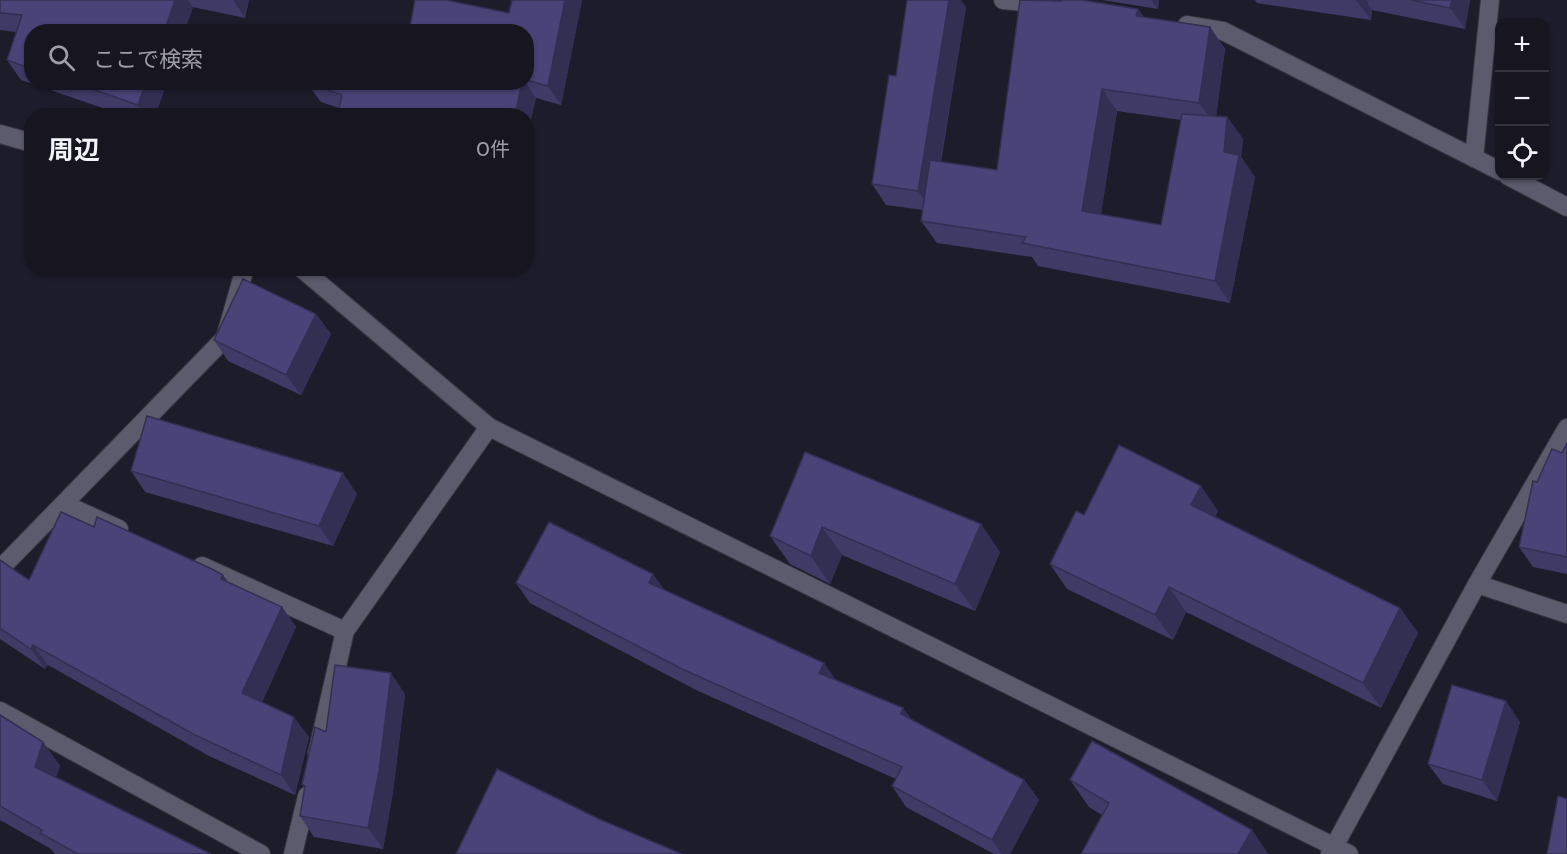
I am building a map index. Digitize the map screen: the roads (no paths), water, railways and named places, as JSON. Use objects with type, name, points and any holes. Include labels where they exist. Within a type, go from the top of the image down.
[{"type":"street","points":[[1003,0],[1063,5]]},
{"type":"street","points":[[1474,158],[1490,0]]},
{"type":"street","points":[[1166,22],[1223,31],[1495,168]]},
{"type":"street","points":[[0,134],[24,141]]},
{"type":"street","points":[[1516,180],[1567,207]]},
{"type":"street","points":[[0,569],[225,338],[243,276]]},
{"type":"street","points":[[310,276],[489,427],[1338,852],[1476,584],[1567,428]]},
{"type":"street","points":[[293,854],[345,631],[489,427]]},
{"type":"street","points":[[64,504],[140,538]]},
{"type":"street","points":[[183,557],[345,631]]},
{"type":"street","points":[[1476,584],[1567,614]]},
{"type":"street","points":[[0,711],[261,854]]}]
